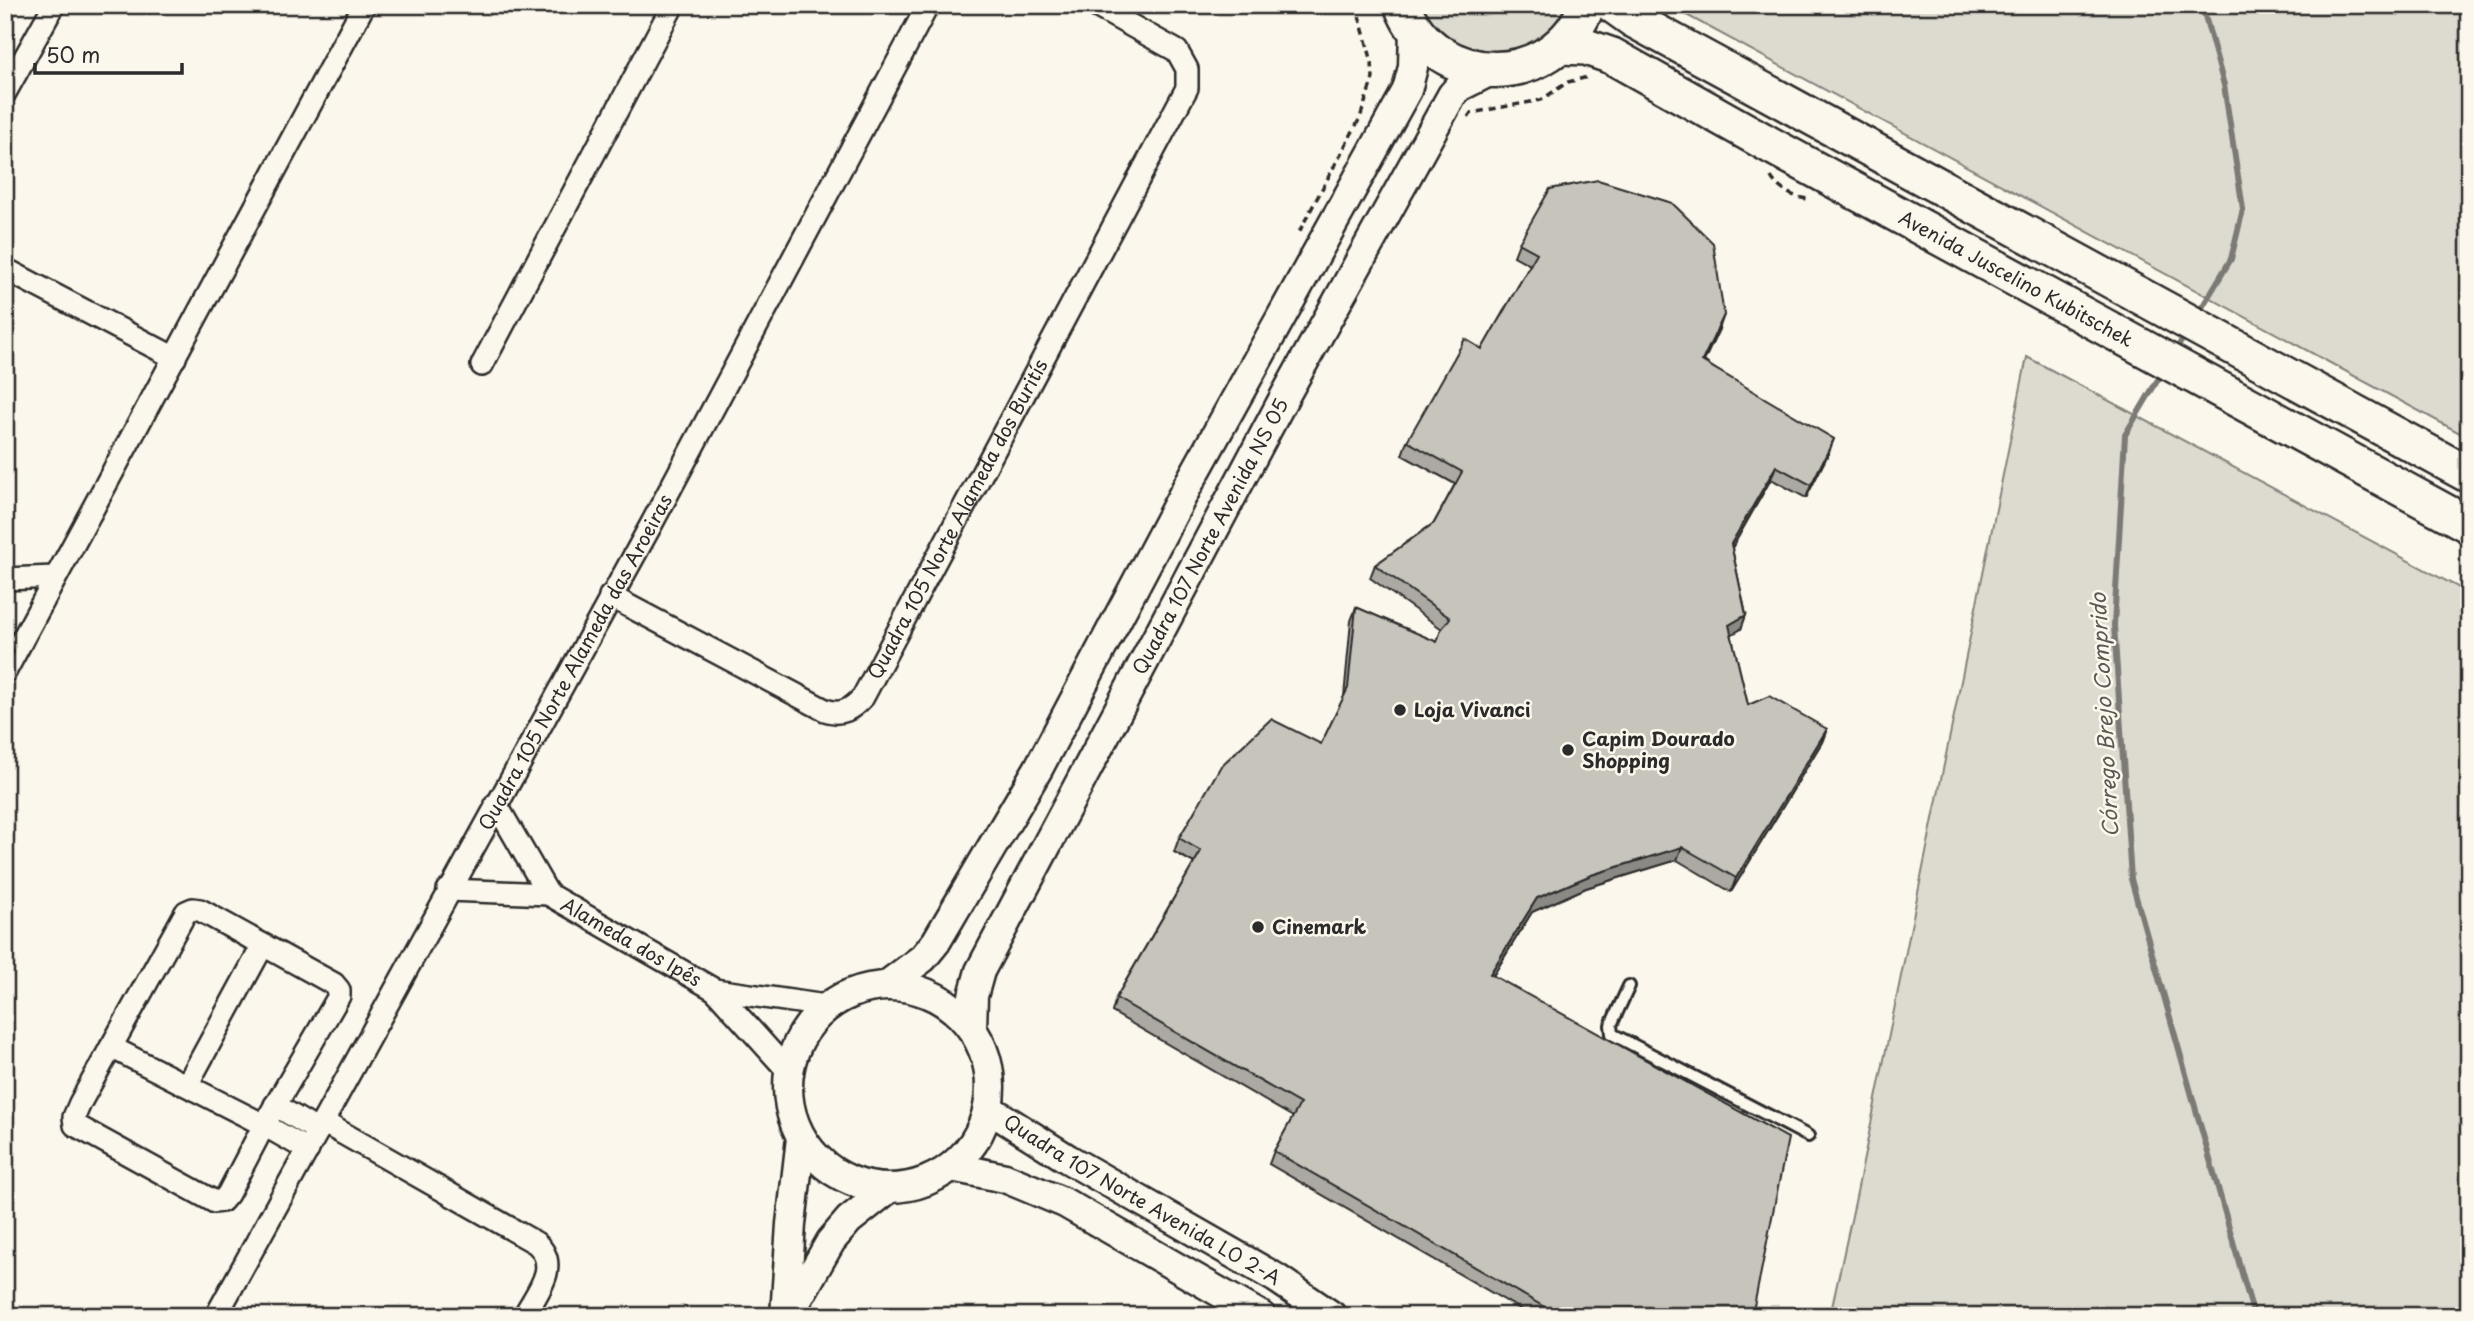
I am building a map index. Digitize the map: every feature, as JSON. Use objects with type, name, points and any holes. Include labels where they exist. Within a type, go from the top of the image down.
[{"type":"main road","points":[[1408,17],[1429,44],[1448,58],[1470,67],[1493,70],[1528,64],[1544,57],[1559,46],[1578,24],[1587,5]]},
{"type":"main road","points":[[1613,5],[1634,20],[2469,475]]},
{"type":"main road","name":"Avenida Juscelino Kubitschek","points":[[1559,46],[1586,47],[1612,56],[1772,146],[2469,525]]},
{"type":"street","points":[[5,93],[54,5]]},
{"type":"street","points":[[7,664],[364,5]]},
{"type":"street","points":[[482,365],[673,5]]},
{"type":"street","name":"Quadra 105 Norte Alameda das Aroeiras","points":[[216,1316],[495,804],[651,525],[929,5]]},
{"type":"street","name":"Quadra 105 Norte Alameda dos Buritís","points":[[610,596],[825,710],[837,713],[855,707],[863,697],[1174,117],[1187,88],[1187,69],[1177,51],[1094,5]]},
{"type":"street","points":[[887,985],[923,958],[936,942],[1038,769],[1187,487],[1407,90],[1413,67],[1408,17]]},
{"type":"street","name":"Quadra 107 Norte Avenida NS 05","points":[[972,1029],[973,996],[980,971],[1299,370],[1452,95],[1459,87],[1493,70]]},
{"type":"street","points":[[5,269],[175,358]]},
{"type":"street","points":[[5,579],[55,577]]},
{"type":"street","name":"Alameda dos Ipês","points":[[495,804],[548,894]]},
{"type":"street","name":"Alameda dos Ipês","points":[[448,890],[548,894],[715,990],[788,1071]]},
{"type":"street","points":[[200,910],[262,945],[334,984],[340,990],[339,996],[275,1105],[228,1194],[215,1202],[75,1125],[74,1117],[186,912],[200,910]]},
{"type":"street","points":[[187,1085],[262,945]]},
{"type":"street","points":[[887,985],[935,996],[972,1029],[985,1054],[991,1081],[989,1108],[976,1141],[952,1167],[922,1183],[888,1189],[853,1182],[824,1164],[801,1138],[789,1105],[788,1071],[795,1046],[808,1024],[826,1006],[855,991],[887,985]]},
{"type":"street","name":"Alameda dos Ipês","points":[[715,990],[826,1006]]},
{"type":"street","points":[[111,1047],[308,1150]]},
{"type":"street","points":[[275,1105],[536,1243],[543,1249],[548,1264],[545,1277],[524,1316]]},
{"type":"street","name":"Quadra 107 Norte Avenida LO 2-A","points":[[989,1108],[1068,1160],[1276,1278],[1332,1316]]},
{"type":"street","points":[[787,1316],[791,1223],[801,1138]]},
{"type":"street","name":"Quadra 107 Norte Avenida LO 2-A","points":[[952,1167],[1005,1178],[1065,1203],[1261,1316]]},
{"type":"street","points":[[787,1316],[831,1241],[849,1220],[888,1189]]},
{"type":"lane","points":[[1629,986],[1611,1025],[1612,1034],[1808,1136]]},
{"type":"path","points":[[1324,243],[1300,230],[1360,118],[1373,78],[1372,62],[1356,5]]},
{"type":"path","points":[[1466,121],[1471,113],[1541,100],[1567,82],[1592,76]]},
{"type":"path","points":[[1769,173],[1775,185],[1801,199],[1817,199]]},
{"type":"shaded area","points":[[1416,5],[1576,5],[1573,13],[1518,56],[1457,49]]},
{"type":"shaded area","points":[[1668,5],[2459,5],[2469,27],[2469,438]]},
{"type":"shaded area","points":[[2027,357],[2469,593],[2469,1316],[1830,1316]]},
{"type":"building","name":"Capim Dourado Shopping","points":[[1598,180],[1672,203],[1713,243],[1724,315],[1702,361],[1834,439],[1811,485],[1776,466],[1731,544],[1746,615],[1729,625],[1748,705],[1769,696],[1827,729],[1736,878],[1682,847],[1591,875],[1537,898],[1490,974],[1788,1138],[1752,1316],[1560,1316],[1274,1151],[1300,1104],[1116,998],[1201,851],[1179,838],[1221,766],[1271,719],[1321,744],[1348,688],[1356,607],[1437,642],[1441,630],[1450,618],[1375,565],[1434,523],[1462,472],[1407,441],[1465,339],[1482,349],[1537,253],[1519,243],[1550,189]]},
{"type":"building","points":[[5,635],[14,651],[5,667]]},
{"type":"waterway","name":"Córrego Brejo Comprido","points":[[2198,314],[2231,259],[2243,209],[2224,85],[2202,5]]},
{"type":"waterway","name":"Córrego Brejo Comprido","points":[[2174,353],[2187,332]]},
{"type":"waterway","name":"Córrego Brejo Comprido","points":[[2163,371],[2125,435],[2114,625],[2131,879],[2254,1316]]},
{"type":"place","name":"Loja Vivanci","points":[[1400,710]]},
{"type":"place","name":"Capim Dourado Shopping","points":[[1568,750]]},
{"type":"place","name":"Cinemark","points":[[1258,927]]}]
